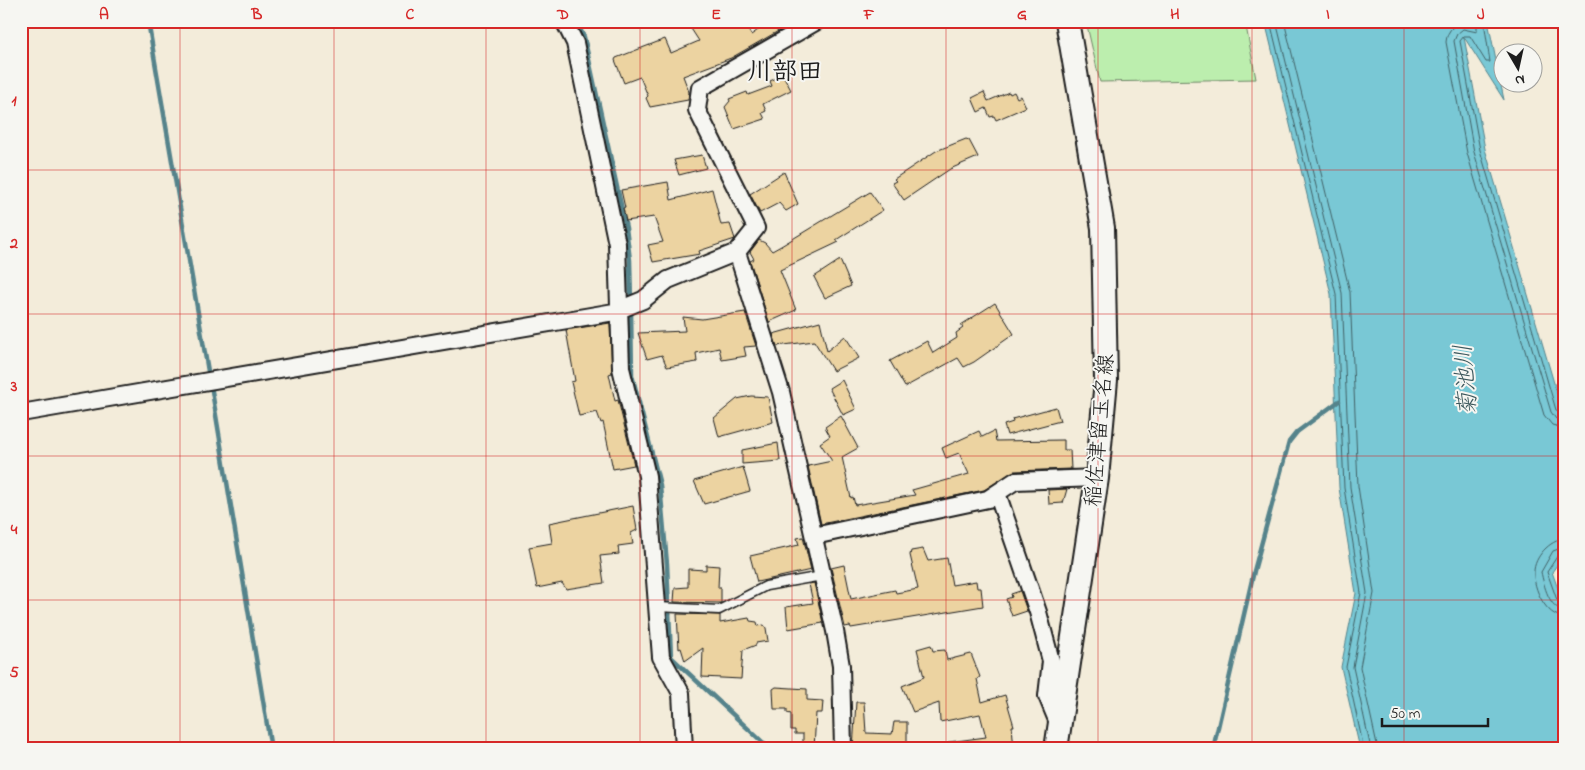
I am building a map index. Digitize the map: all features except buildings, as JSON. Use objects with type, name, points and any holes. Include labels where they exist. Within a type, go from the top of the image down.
[{"type":"main road","name":"稲佐津留玉名線","points":[[1056,749],[1097,478],[1106,380],[1103,228],[1067,21]]},
{"type":"street","points":[[564,21],[574,43],[617,244],[621,368],[647,476],[661,657],[681,693],[684,749]]},
{"type":"street","points":[[21,413],[222,377],[620,311],[643,300],[668,280],[736,252],[756,228],[697,110],[700,88],[817,21]]},
{"type":"street","points":[[736,252],[781,392],[814,536],[841,666],[843,749]]},
{"type":"street","points":[[814,536],[988,499],[1015,481],[1097,478]]},
{"type":"street","points":[[997,493],[1038,612],[1051,661],[1047,696],[1059,726]]},
{"type":"lane","points":[[658,607],[719,610],[766,586],[822,576]]},
{"type":"green space","points":[[1086,21],[1245,21],[1256,79],[1100,82]]},
{"type":"water","name":"菊池川","points":[[1265,21],[1488,21],[1492,42],[1492,81],[1464,37],[1485,149],[1564,417],[1564,555],[1552,572],[1564,605],[1564,749],[1360,749],[1341,667],[1356,593],[1339,488],[1331,294]]},
{"type":"waterway","points":[[148,21],[209,377]]},
{"type":"waterway","points":[[576,21],[584,37],[626,228],[630,260],[631,302]]},
{"type":"waterway","points":[[631,309],[632,375],[660,485],[667,564],[671,657],[770,749]]},
{"type":"waterway","points":[[211,385],[271,749]]},
{"type":"waterway","points":[[1213,749],[1254,571],[1289,442],[1297,432],[1339,401]]},
{"type":"district","name":"川部田","points":[[785,70]]}]
